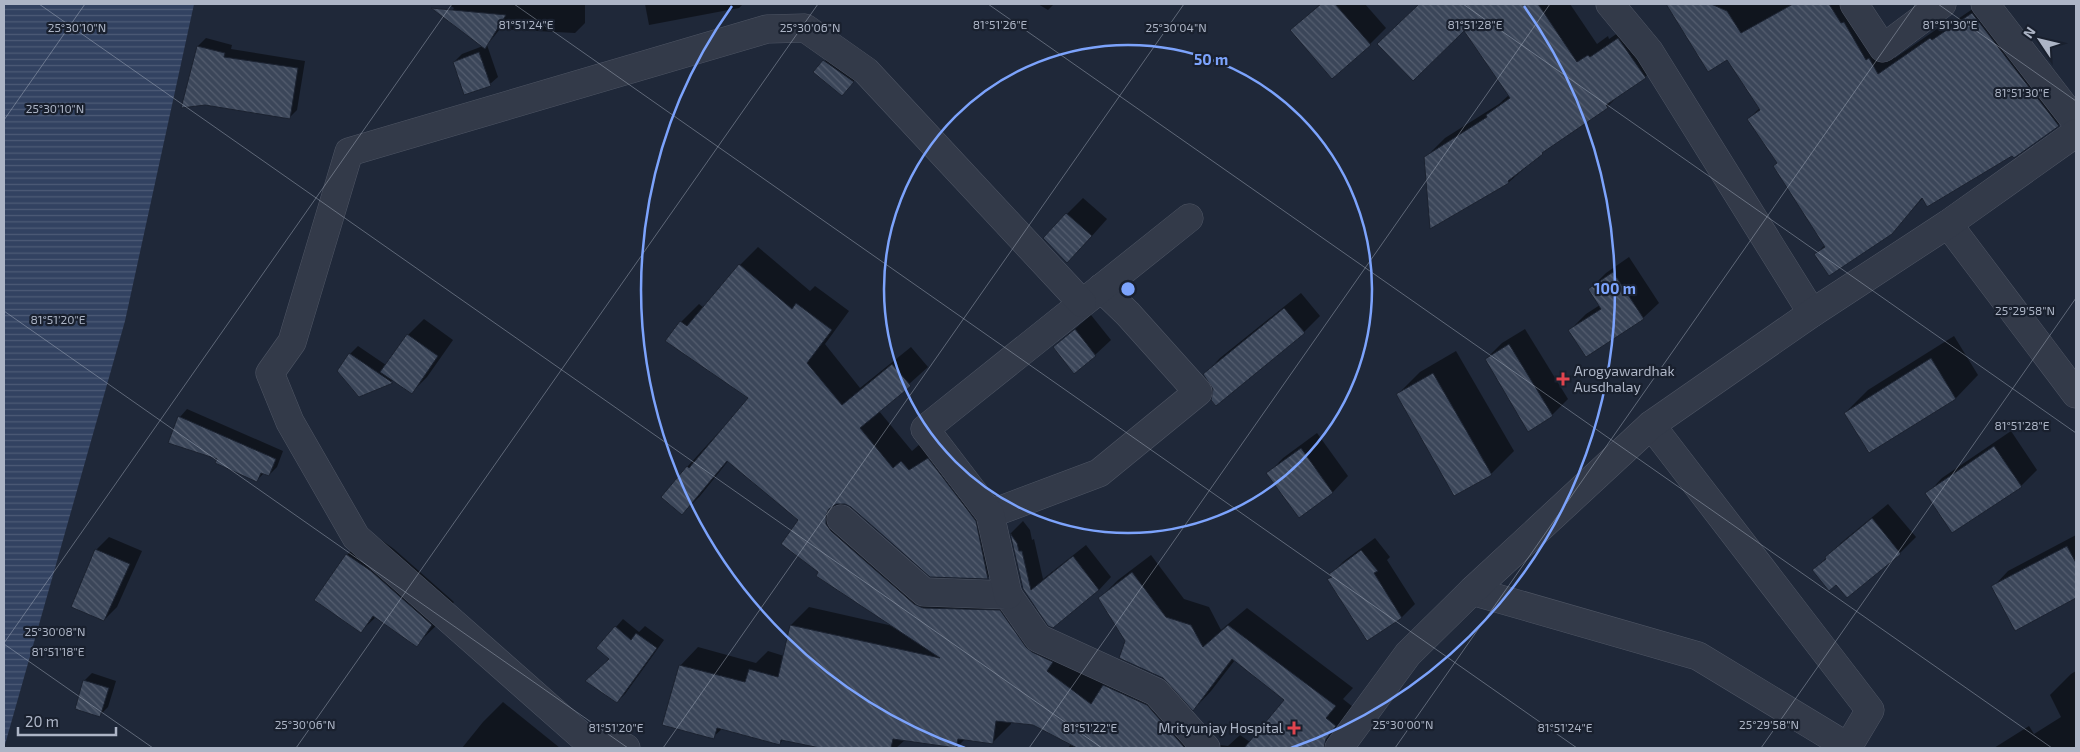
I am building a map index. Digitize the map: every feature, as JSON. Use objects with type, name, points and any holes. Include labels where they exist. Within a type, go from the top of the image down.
[{"type":"street","points":[[1610,4],[1649,51],[1812,313]]},
{"type":"street","points":[[1854,4],[1883,48],[1942,4]]},
{"type":"street","points":[[1985,4],[2076,122]]},
{"type":"street","points":[[626,748],[583,744],[356,537],[290,422],[270,372],[292,342],[349,152],[767,29],[805,28],[866,71],[1091,296],[1128,314],[1198,392],[1099,473],[990,514]]},
{"type":"street","points":[[1339,748],[1408,654],[1472,591],[1651,425],[1812,313],[1948,224],[2076,133]]},
{"type":"street","points":[[1189,218],[925,429],[990,514],[1008,595],[1038,638],[1156,692],[1206,748]]},
{"type":"street","points":[[1948,224],[2076,394]]},
{"type":"street","points":[[1472,591],[1698,656],[1848,747],[1870,710],[1651,425]]},
{"type":"street","points":[[841,519],[924,592],[1008,595]]},
{"type":"water","points":[[4,4],[194,4],[125,321],[4,748]]},
{"type":"building","points":[[1321,4],[1335,4],[1371,45],[1332,79],[1290,30]]},
{"type":"building","points":[[1419,4],[1538,4],[1577,62],[1588,55],[1590,57],[1618,38],[1646,78],[1606,105],[1608,108],[1542,153],[1508,181],[1509,183],[1430,229],[1424,157],[1487,117],[1486,115],[1510,98],[1464,31],[1413,81],[1377,44]]},
{"type":"building","points":[[1666,4],[1711,4],[1727,11],[1741,33],[1793,4],[1829,4],[1841,23],[1844,22],[1866,60],[1869,58],[1878,74],[1930,38],[1932,40],[1972,13],[2059,126],[2014,158],[2012,156],[1927,207],[1922,198],[1892,234],[1829,276],[1814,254],[1825,247],[1773,166],[1777,163],[1747,119],[1760,110],[1727,60],[1708,72]]},
{"type":"building","points":[[431,8],[506,15],[485,49]]},
{"type":"building","points":[[197,46],[225,53],[224,57],[298,68],[290,119],[205,105],[181,108]]},
{"type":"building","points":[[479,52],[491,86],[464,95],[453,62]]},
{"type":"building","points":[[823,60],[854,82],[842,96],[813,72]]},
{"type":"building","points":[[1066,213],[1092,236],[1067,263],[1043,238]]},
{"type":"building","points":[[739,264],[792,309],[796,303],[832,330],[807,363],[842,405],[892,364],[911,386],[860,428],[893,468],[901,461],[909,470],[928,458],[976,521],[988,579],[930,577],[851,507],[845,504],[836,504],[829,509],[826,515],[826,524],[831,531],[914,604],[923,608],[1000,610],[1026,647],[1053,662],[1047,671],[1091,704],[1103,685],[1147,705],[1185,748],[1077,748],[1033,725],[996,721],[993,744],[958,739],[956,748],[893,739],[891,748],[820,748],[781,740],[780,745],[717,728],[714,739],[662,725],[679,665],[745,682],[749,669],[778,677],[790,625],[940,658],[816,576],[818,572],[781,544],[798,520],[727,461],[682,515],[661,497],[687,466],[689,468],[748,398],[665,341],[680,321],[687,326]]},
{"type":"building","points":[[1613,272],[1644,319],[1586,357],[1568,330],[1601,309],[1588,289]]},
{"type":"building","points":[[1284,308],[1305,333],[1216,406],[1211,400],[1213,389],[1203,374]]},
{"type":"building","points":[[1075,329],[1096,356],[1074,374],[1053,347]]},
{"type":"building","points":[[407,334],[438,356],[412,394],[380,372]]},
{"type":"building","points":[[1509,344],[1553,416],[1528,432],[1485,359]]},
{"type":"building","points":[[349,353],[393,383],[359,397],[337,371]]},
{"type":"building","points":[[1931,358],[1956,399],[1869,453],[1844,413]]},
{"type":"building","points":[[1433,373],[1492,475],[1454,496],[1396,394]]},
{"type":"building","points":[[178,416],[276,459],[269,476],[261,473],[257,482],[215,463],[217,459],[168,443]]},
{"type":"building","points":[[1994,446],[2022,487],[1952,533],[1925,493]]},
{"type":"building","points":[[1301,448],[1333,493],[1299,518],[1266,473]]},
{"type":"building","points":[[1872,518],[1901,554],[1847,598],[1836,585],[1829,591],[1812,570]]},
{"type":"building","points":[[1010,533],[1017,543],[1019,551],[1022,551],[1031,590],[1073,556],[1099,590],[1053,628],[1048,626],[1023,589]]},
{"type":"building","points":[[2067,546],[2076,563],[2076,598],[2015,631],[1991,586]]},
{"type":"building","points":[[95,549],[130,564],[104,621],[71,607]]},
{"type":"building","points":[[1361,550],[1378,571],[1374,573],[1402,618],[1367,641],[1327,579],[1332,577],[1329,574]]},
{"type":"building","points":[[346,554],[371,571],[432,625],[417,647],[373,616],[361,633],[314,600]]},
{"type":"building","points":[[1132,572],[1166,617],[1191,625],[1203,647],[1228,625],[1336,706],[1326,718],[1336,726],[1326,739],[1324,748],[1244,748],[1284,700],[1232,659],[1193,711],[1163,678],[1119,658],[1125,641],[1098,598]]},
{"type":"building","points":[[615,626],[631,640],[636,633],[657,648],[617,703],[585,681],[609,659],[596,648]]},
{"type":"building","points":[[83,680],[109,688],[100,717],[75,709]]},
{"type":"place","name":"Arogyawardhak Ausdhalay","points":[[1563,379]]},
{"type":"place","name":"Mrityunjay Hospital","points":[[1294,728]]}]
